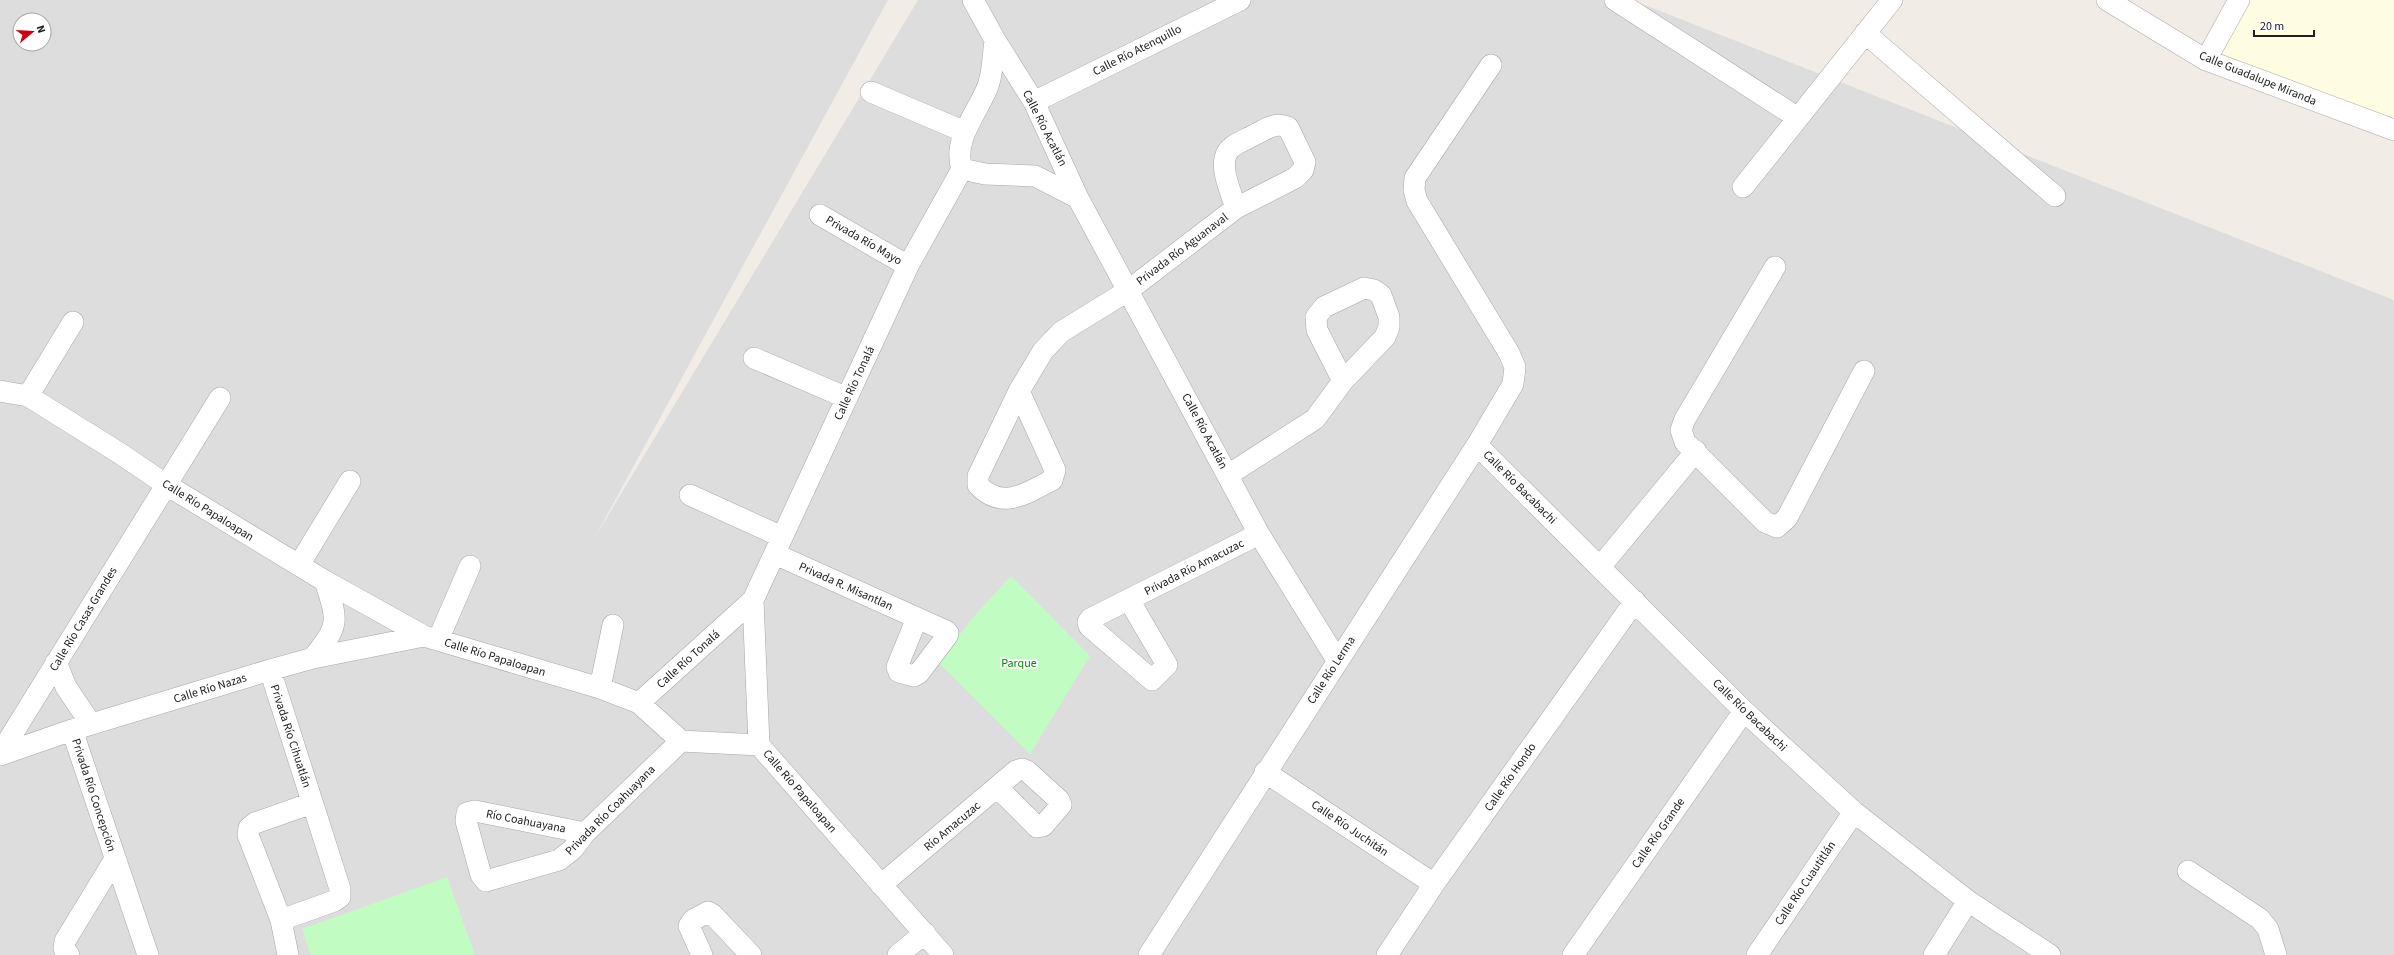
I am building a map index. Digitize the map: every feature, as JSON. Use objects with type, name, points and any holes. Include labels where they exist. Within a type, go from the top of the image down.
[{"type":"street","name":"Calle Río Acatlán","points":[[973,0],[995,40],[1034,102],[1057,148],[1078,198],[1129,290],[1259,534],[1337,660]]},
{"type":"street","name":"Calle Río Atenquillo","points":[[1034,102],[1207,8],[1240,0]]},
{"type":"street","points":[[1615,0],[1798,118]]},
{"type":"street","points":[[1743,188],[1891,0]]},
{"type":"street","name":"Calle Guadalupe Miranda","points":[[2107,0],[2206,60],[2394,130]]},
{"type":"street","points":[[2206,60],[2239,0]]},
{"type":"street","points":[[1866,33],[2054,196]]},
{"type":"street","points":[[962,169],[959,151],[966,132],[988,85],[995,40]]},
{"type":"street","name":"Calle Río Lerma","points":[[1149,955],[1265,772],[1477,444],[1513,384],[1515,367],[1508,353],[1418,201],[1414,190],[1415,178],[1491,65]]},
{"type":"street","points":[[988,85],[1004,80],[1019,80]]},
{"type":"street","points":[[871,92],[966,132]]},
{"type":"street","points":[[1035,176],[1057,148]]},
{"type":"street","name":"Calle Río Acatlán","points":[[962,169],[985,174],[1035,176],[1078,198]]},
{"type":"street","name":"Calle Río Tonalá","points":[[639,703],[754,600],[778,545],[908,266],[962,169]]},
{"type":"street","name":"Privada Río Aguanaval","points":[[1019,391],[1055,470],[1055,475],[1052,480],[1018,498],[1003,498],[984,491],[978,485],[978,476],[1019,391],[1043,350],[1061,332],[1129,290],[1236,208]]},
{"type":"street","name":"Privada Río Mayo","points":[[820,215],[908,266]]},
{"type":"street","points":[[1776,268],[1685,419],[1681,430],[1685,442],[1696,451],[1765,522],[1778,527],[1787,518],[1864,371]]},
{"type":"street","points":[[28,396],[73,322]]},
{"type":"street","points":[[754,358],[847,398]]},
{"type":"street","points":[[1228,475],[1315,419],[1342,381]]},
{"type":"street","name":"Calle Río Papaloapan","points":[[0,391],[28,396],[121,454],[165,484],[325,581],[431,638],[600,688],[639,703],[681,741],[759,745],[943,955]]},
{"type":"street","name":"Calle Río Casas Grandes","points":[[0,754],[165,484],[220,398]]},
{"type":"street","name":"Calle Río Bacabachi","points":[[1477,444],[1744,711],[1854,812],[1968,901],[2050,955]]},
{"type":"street","points":[[1600,567],[1696,451]]},
{"type":"street","points":[[299,565],[350,481]]},
{"type":"street","name":"Privada R. Misantlan","points":[[690,495],[778,545],[917,618]]},
{"type":"street","name":"Privada Río Amacuzac","points":[[1129,600],[1259,534]]},
{"type":"street","points":[[431,638],[470,566]]},
{"type":"street","points":[[313,658],[332,634],[335,620],[333,605],[325,581]]},
{"type":"street","name":"Calle Río Tonalá","points":[[754,600],[759,745]]},
{"type":"street","name":"Calle Río Hondo","points":[[1387,955],[1434,884],[1635,601]]},
{"type":"street","points":[[600,688],[613,625]]},
{"type":"street","name":"Calle Río Nazas","points":[[0,754],[82,727],[313,658],[431,638]]},
{"type":"street","name":"Privada Río Concepción","points":[[56,662],[82,727],[115,859],[148,955]]},
{"type":"street","name":"Privada Río Cihuatlán","points":[[270,670],[340,889],[340,897],[334,901],[281,920]]},
{"type":"street","name":"Calle Río Grande","points":[[1573,955],[1744,711]]},
{"type":"street","name":"Privada Río Coahuayana","points":[[486,881],[558,860],[573,849],[585,833],[681,741]]},
{"type":"street","name":"Río Amacuzac","points":[[881,885],[998,788],[1016,771],[1022,769],[1027,771],[1054,795],[1061,806],[1043,826],[1037,827],[1032,824],[998,788]]},
{"type":"street","name":"Calle Río Juchitán","points":[[1265,772],[1434,884]]},
{"type":"street","name":"Privada Río Cihuatlán","points":[[288,955],[281,920],[248,835],[249,828],[255,823],[312,803]]},
{"type":"street","name":"Río Coahuayana","points":[[486,881],[481,875],[466,821],[467,813],[475,811],[585,833]]},
{"type":"street","name":"Calle Río Cuautitlán","points":[[1757,955],[1854,812]]},
{"type":"street","name":"Privada Río Concepción","points":[[70,955],[64,949],[65,941],[115,859]]},
{"type":"street","points":[[2188,871],[2260,919],[2268,929],[2276,955]]},
{"type":"street","points":[[1934,955],[1968,901]]},
{"type":"street","points":[[702,955],[689,926],[693,920],[708,912],[713,915],[751,955]]},
{"type":"street","points":[[898,955],[925,933]]},
{"type":"shaded area","points":[[0,0],[888,0],[595,537],[918,0],[1632,0],[2394,300],[2394,955],[0,955]]},
{"type":"shaded area","points":[[2242,0],[2394,0],[2394,140],[2213,59]]},
{"type":"green space","name":"Parque","points":[[1011,576],[1090,656],[1030,754],[938,662],[976,614]]},
{"type":"green space","points":[[447,877],[475,955],[311,955],[302,929]]}]
